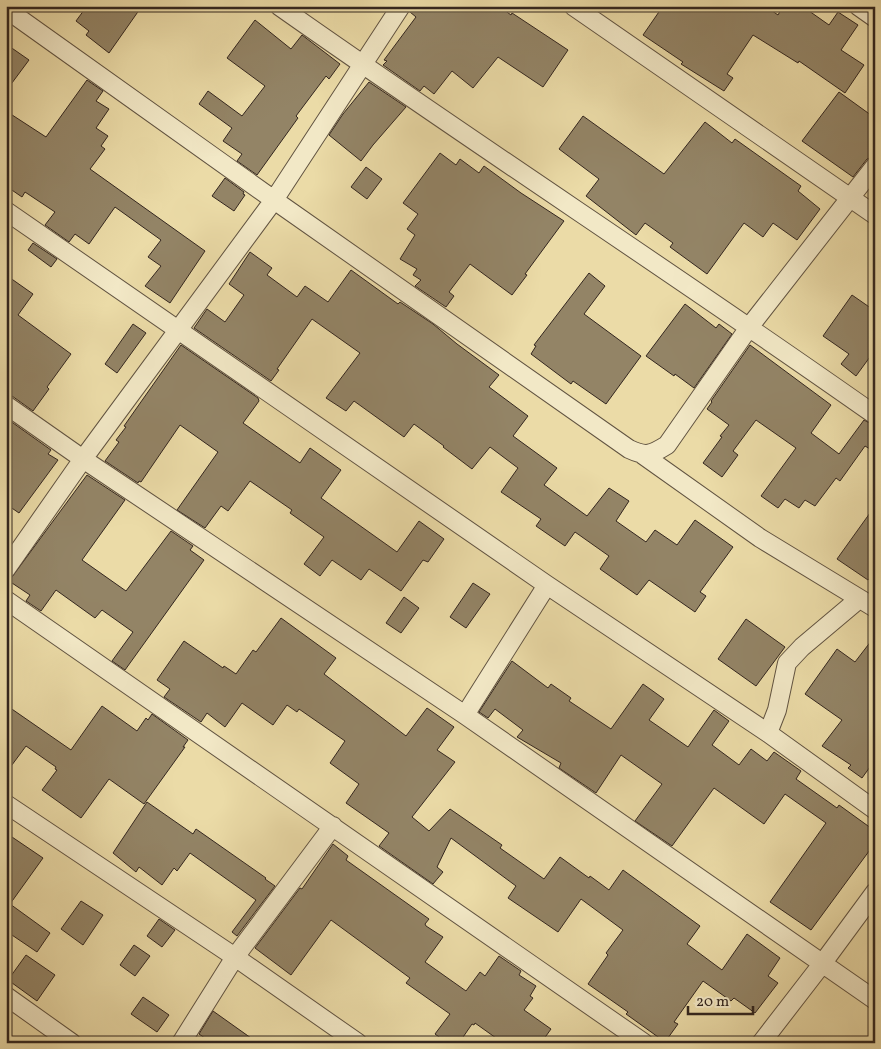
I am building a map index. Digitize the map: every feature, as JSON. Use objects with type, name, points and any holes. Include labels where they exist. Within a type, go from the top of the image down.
[{"type":"street","points":[[279,6],[362,65],[750,326],[875,415]]},
{"type":"street","points":[[6,569],[83,459],[274,200],[401,6]]},
{"type":"street","points":[[573,6],[875,215]]},
{"type":"street","points":[[858,6],[875,18]]},
{"type":"street","points":[[6,9],[629,449],[643,455],[760,538],[875,608]]},
{"type":"street","points":[[643,455],[656,452],[667,446],[750,326],[875,166]]},
{"type":"street","points":[[6,212],[547,585],[768,733],[875,810]]},
{"type":"street","points":[[6,405],[83,459],[464,715],[875,1000]]},
{"type":"street","points":[[464,715],[547,585]]},
{"type":"street","points":[[768,733],[777,710],[787,663],[802,647],[859,599]]},
{"type":"street","points":[[6,600],[644,1043]]},
{"type":"street","points":[[6,804],[235,957],[358,1043]]},
{"type":"street","points":[[181,1043],[235,957],[332,826]]},
{"type":"street","points":[[761,1043],[875,892]]},
{"type":"street","points":[[6,996],[72,1043]]},
{"type":"building","points":[[87,6],[142,6],[109,53],[86,35],[89,31],[76,21]]},
{"type":"building","points":[[412,6],[499,6],[568,50],[543,87],[498,57],[473,88],[452,71],[434,94],[424,86],[420,91],[383,65],[387,61],[384,60],[416,17],[410,12]]},
{"type":"building","points":[[663,6],[765,6],[778,15],[783,6],[802,6],[829,25],[838,12],[858,25],[841,50],[864,65],[845,93],[799,61],[798,63],[753,35],[727,74],[733,78],[724,91],[681,64],[683,62],[643,35]]},
{"type":"building","points":[[255,20],[291,49],[302,35],[340,64],[329,79],[326,76],[296,116],[298,118],[257,175],[237,161],[242,154],[223,141],[232,128],[199,104],[208,91],[242,116],[265,86],[227,58]]},
{"type":"building","points":[[6,44],[29,60],[6,91]]},
{"type":"building","points":[[87,80],[103,91],[96,101],[109,109],[96,128],[108,136],[101,146],[105,149],[90,169],[205,251],[170,303],[145,286],[161,266],[148,257],[161,240],[115,207],[89,244],[75,234],[69,242],[45,225],[55,212],[25,192],[22,197],[6,186],[6,111],[46,137]]},
{"type":"building","points":[[369,82],[406,107],[361,161],[329,135]]},
{"type":"building","points":[[839,92],[875,118],[875,156],[867,159],[853,177],[802,141]]},
{"type":"building","points":[[583,116],[664,174],[705,122],[732,143],[735,139],[801,186],[798,191],[820,209],[797,240],[773,223],[763,237],[744,223],[707,274],[670,247],[673,243],[645,223],[636,235],[586,196],[599,179],[559,149]]},
{"type":"building","points":[[440,153],[456,165],[460,159],[479,173],[484,166],[564,221],[512,295],[470,264],[449,292],[454,296],[446,307],[415,286],[421,280],[413,275],[417,269],[400,259],[415,235],[407,229],[418,214],[403,203]]},
{"type":"building","points":[[366,167],[382,179],[367,199],[351,187]]},
{"type":"building","points":[[225,178],[244,192],[243,194],[245,195],[234,211],[212,196]]},
{"type":"building","points":[[33,243],[57,259],[51,267],[28,250]]},
{"type":"building","points":[[250,252],[272,268],[267,275],[297,297],[305,286],[328,302],[351,270],[398,304],[400,302],[433,324],[499,375],[489,387],[528,416],[513,436],[557,468],[544,485],[587,516],[609,488],[629,501],[616,521],[646,542],[655,530],[677,545],[695,520],[733,547],[700,592],[706,596],[695,612],[649,580],[637,595],[600,569],[609,556],[575,532],[565,546],[536,526],[541,519],[501,492],[518,468],[490,447],[472,469],[414,424],[404,437],[354,401],[346,411],[326,398],[360,353],[312,319],[277,369],[279,370],[271,381],[194,328],[207,309],[225,322],[244,295],[229,284]]},
{"type":"building","points":[[589,273],[605,286],[584,314],[641,356],[606,404],[573,381],[571,384],[531,354],[536,346],[534,345]]},
{"type":"building","points":[[6,275],[33,294],[18,315],[71,354],[47,387],[49,389],[33,411],[12,396],[6,394]]},
{"type":"building","points":[[852,295],[875,311],[875,350],[856,376],[841,364],[849,354],[823,336]]},
{"type":"building","points":[[685,304],[716,328],[719,324],[732,334],[694,388],[646,356]]},
{"type":"building","points":[[133,324],[146,333],[117,373],[105,364]]},
{"type":"building","points":[[181,345],[258,398],[259,401],[243,423],[300,463],[310,448],[341,470],[321,498],[397,552],[419,521],[444,539],[428,562],[423,560],[401,591],[369,569],[361,580],[332,560],[320,576],[304,564],[324,537],[290,513],[292,510],[250,481],[228,511],[221,506],[205,528],[177,510],[218,452],[180,425],[141,482],[139,481],[138,483],[105,461],[119,442],[116,440],[126,427],[124,426]]},
{"type":"building","points":[[750,345],[831,405],[811,433],[839,454],[864,420],[875,426],[875,452],[865,446],[840,481],[836,478],[815,506],[805,500],[799,508],[785,499],[778,508],[761,496],[796,448],[756,420],[733,451],[738,455],[722,477],[703,463],[729,425],[707,409]]},
{"type":"building","points":[[6,418],[51,450],[48,454],[58,460],[19,513],[6,504]]},
{"type":"building","points":[[87,475],[125,500],[82,560],[126,591],[171,531],[193,546],[190,550],[204,560],[125,670],[112,661],[133,632],[102,610],[95,618],[56,590],[41,611],[26,601],[30,595],[9,581]]},
{"type":"building","points":[[875,506],[875,572],[868,580],[837,559]]},
{"type":"building","points":[[473,583],[490,594],[466,628],[450,617]]},
{"type":"building","points":[[404,597],[419,608],[401,633],[386,623]]},
{"type":"building","points":[[281,618],[336,658],[324,674],[406,736],[427,708],[454,727],[437,750],[455,762],[412,817],[429,831],[450,809],[502,845],[500,848],[544,879],[560,857],[609,890],[623,870],[700,926],[687,944],[722,970],[747,934],[780,958],[768,976],[778,983],[755,1013],[734,998],[731,1001],[703,981],[674,1022],[678,1024],[665,1042],[626,1014],[628,1012],[588,984],[608,955],[606,953],[623,930],[581,899],[558,932],[508,898],[516,886],[451,838],[437,867],[443,872],[433,884],[379,846],[389,833],[346,803],[359,784],[330,763],[345,741],[299,709],[297,712],[287,705],[273,725],[242,703],[225,727],[207,713],[201,722],[164,697],[170,689],[157,680],[184,641],[223,668],[224,666],[236,674],[253,650],[256,652]]},
{"type":"building","points":[[746,619],[785,647],[756,686],[718,659]]},
{"type":"building","points":[[875,636],[875,760],[862,778],[848,768],[851,765],[822,746],[842,720],[805,694],[837,649],[855,662]]},
{"type":"building","points":[[512,661],[548,688],[551,684],[571,698],[569,701],[611,729],[643,684],[664,699],[649,720],[688,747],[714,710],[729,721],[712,745],[739,765],[751,749],[767,761],[774,752],[801,771],[796,779],[837,808],[839,805],[875,831],[875,843],[811,930],[770,902],[826,823],[785,794],[764,824],[714,788],[672,846],[635,821],[662,784],[621,755],[596,793],[559,768],[561,763],[517,737],[523,730],[495,709],[488,718],[479,712]]},
{"type":"building","points":[[6,705],[71,750],[102,706],[137,731],[146,718],[148,720],[152,714],[188,740],[144,804],[109,779],[81,818],[42,790],[57,770],[55,769],[56,767],[26,746],[6,773]]},
{"type":"building","points":[[147,802],[193,834],[196,829],[275,886],[237,936],[232,932],[256,900],[190,853],[177,871],[174,868],[162,885],[139,867],[136,872],[113,853]]},
{"type":"building","points":[[12,837],[43,858],[10,904],[50,933],[37,952],[6,931],[6,845]]},
{"type":"building","points":[[333,844],[348,856],[346,860],[429,919],[425,924],[426,926],[443,937],[425,962],[466,991],[480,972],[485,976],[499,956],[521,971],[519,975],[536,986],[530,996],[533,998],[524,1010],[551,1029],[541,1043],[503,1043],[475,1023],[474,1025],[472,1024],[459,1043],[447,1043],[435,1034],[450,1014],[406,983],[410,978],[331,920],[291,975],[255,948],[300,888],[302,889]]},
{"type":"building","points":[[81,901],[103,915],[83,945],[61,929]]},
{"type":"building","points":[[159,919],[175,930],[162,947],[147,936]]},
{"type":"building","points":[[134,945],[150,956],[135,976],[120,965]]},
{"type":"building","points":[[26,955],[55,975],[37,1001],[8,980]]},
{"type":"building","points":[[143,997],[169,1015],[157,1032],[131,1014]]},
{"type":"building","points":[[213,1011],[258,1043],[212,1043],[199,1034]]}]
